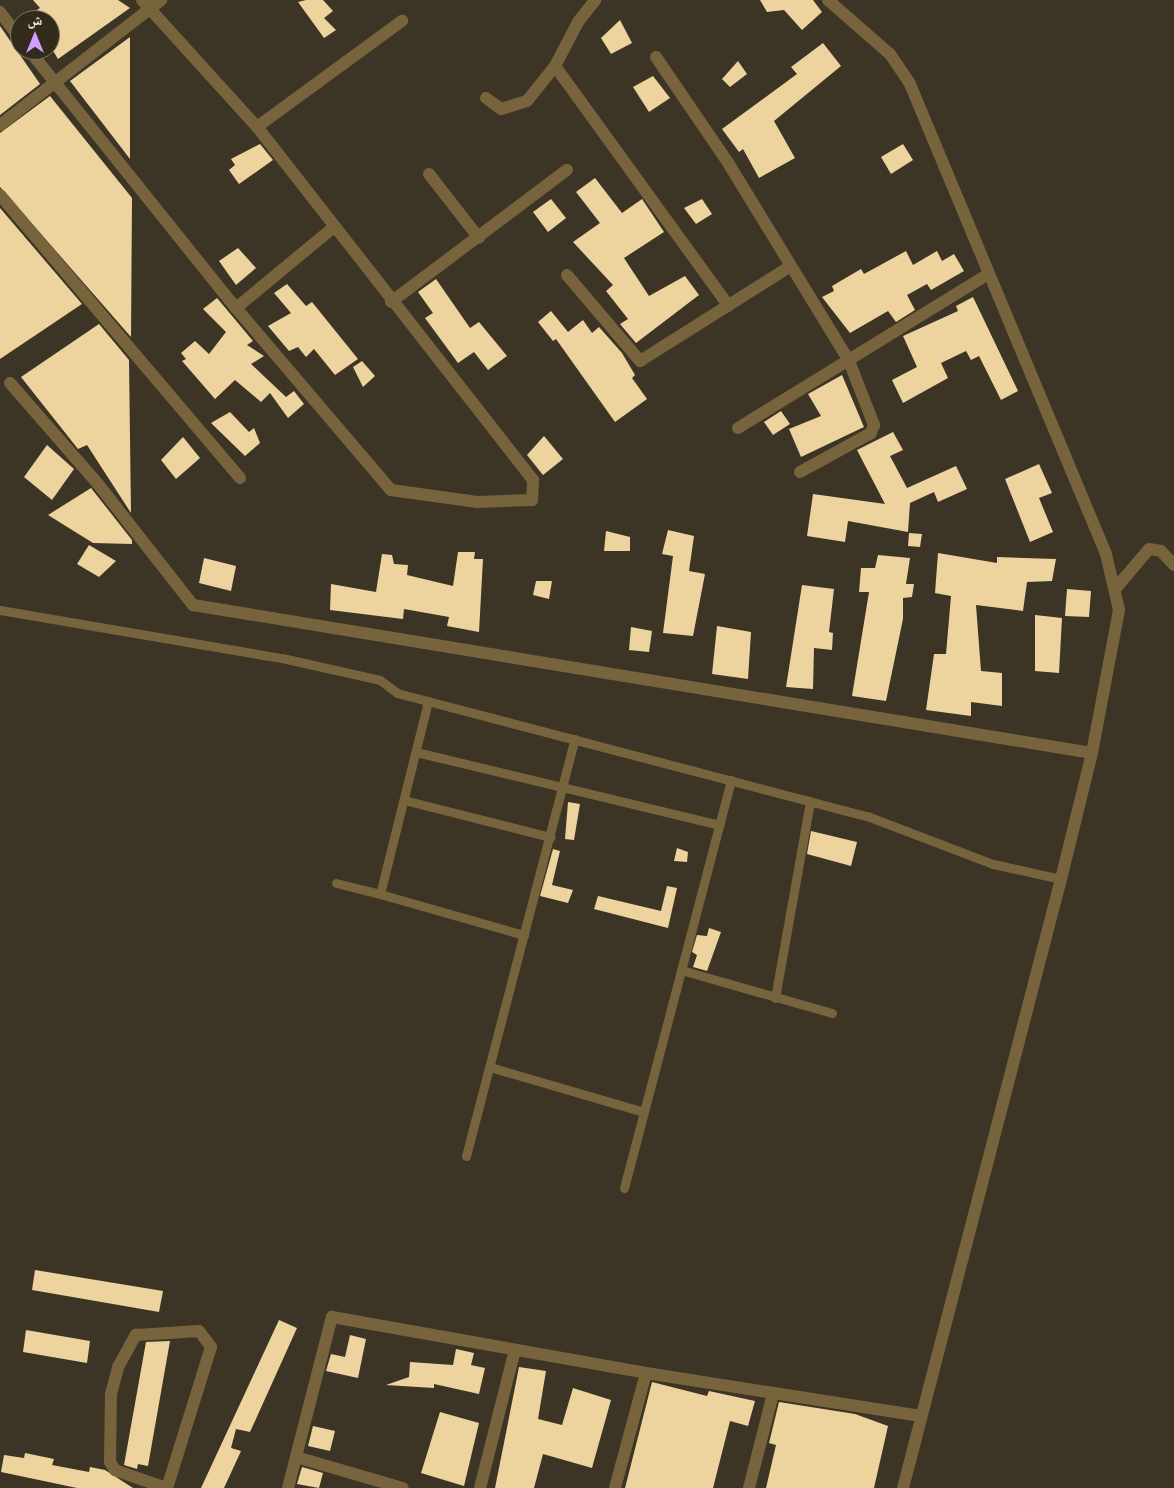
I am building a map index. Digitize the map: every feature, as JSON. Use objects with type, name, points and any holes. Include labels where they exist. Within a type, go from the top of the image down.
[{"type":"street","points":[[0,125],[54,83],[145,5],[161,0]]},
{"type":"street","points":[[486,98],[501,109],[514,108],[527,100],[556,66],[578,22],[596,0]]},
{"type":"street","points":[[828,0],[890,54],[910,84],[987,275],[1102,545],[1115,589],[1118,625],[1092,753],[1061,879],[903,1488]]},
{"type":"street","points":[[37,60],[236,308],[391,490],[477,502],[532,500],[533,480],[391,302],[257,127],[145,5]]},
{"type":"street","points":[[0,12],[10,25]]},
{"type":"street","points":[[257,127],[402,21]]},
{"type":"street","points":[[656,57],[791,266],[848,361],[874,430],[800,472]]},
{"type":"street","points":[[556,66],[729,306]]},
{"type":"street","points":[[391,302],[479,238],[567,170]]},
{"type":"street","points":[[430,174],[479,238]]},
{"type":"street","points":[[0,195],[240,478]]},
{"type":"street","points":[[236,308],[334,227]]},
{"type":"street","points":[[567,275],[640,361],[791,266]]},
{"type":"street","points":[[738,428],[987,275]]},
{"type":"street","points":[[10,383],[98,484],[193,605],[1092,753]]},
{"type":"street","points":[[1115,589],[1149,549],[1162,551],[1174,565]]},
{"type":"street","points":[[288,1488],[332,1317],[646,1374],[921,1416]]},
{"type":"street","points":[[199,1331],[211,1347],[167,1488],[115,1470],[110,1462],[112,1394],[118,1368],[136,1335],[199,1331]]},
{"type":"street","points":[[480,1488],[515,1350]]},
{"type":"street","points":[[616,1488],[646,1374]]},
{"type":"street","points":[[749,1488],[773,1394]]},
{"type":"street","points":[[296,1457],[403,1488]]},
{"type":"lane","points":[[0,610],[282,658],[380,680],[397,693],[866,816],[992,864],[1061,879]]},
{"type":"lane","points":[[380,894],[428,701]]},
{"type":"lane","points":[[466,1156],[575,739]]},
{"type":"lane","points":[[416,752],[719,825]]},
{"type":"lane","points":[[624,1188],[731,780]]},
{"type":"lane","points":[[404,800],[550,837]]},
{"type":"lane","points":[[775,998],[810,801]]},
{"type":"lane","points":[[336,883],[524,935]]},
{"type":"lane","points":[[681,970],[832,1013]]},
{"type":"lane","points":[[490,1067],[644,1112]]},
{"type":"building","points":[[33,0],[118,0],[130,8],[60,58],[60,10],[37,10],[40,8]]},
{"type":"building","points":[[323,0],[333,11],[324,18],[336,30],[324,38],[298,2]]},
{"type":"building","points":[[760,0],[813,0],[822,12],[802,30],[784,10],[767,12]]},
{"type":"building","points":[[620,20],[632,43],[611,54],[601,38]]},
{"type":"building","points":[[0,26],[10,40],[10,60],[23,60],[40,84],[0,115]]},
{"type":"building","points":[[130,37],[130,159],[70,81]]},
{"type":"building","points":[[823,43],[841,66],[774,121],[795,158],[759,178],[743,149],[739,152],[722,129],[797,74],[791,67]]},
{"type":"building","points":[[738,61],[747,74],[730,87],[722,79]]},
{"type":"building","points":[[653,76],[670,98],[649,112],[633,87]]},
{"type":"building","points":[[50,96],[132,198],[131,337],[0,187],[0,133]]},
{"type":"building","points":[[260,144],[273,160],[239,184],[229,170],[235,165],[231,159]]},
{"type":"building","points":[[903,144],[913,160],[891,174],[881,157]]},
{"type":"building","points":[[595,178],[622,213],[642,199],[664,232],[624,258],[649,296],[685,276],[699,295],[636,343],[620,324],[628,319],[606,291],[613,285],[573,242],[600,223],[576,192]]},
{"type":"building","points":[[551,199],[566,218],[548,232],[533,212]]},
{"type":"building","points":[[702,199],[712,214],[696,224],[684,208]]},
{"type":"building","points":[[0,208],[82,304],[0,359]]},
{"type":"building","points":[[238,248],[256,268],[236,285],[219,261]]},
{"type":"building","points":[[906,251],[913,265],[937,251],[942,261],[954,254],[964,271],[931,290],[927,284],[907,295],[915,310],[896,322],[888,311],[850,333],[822,297],[834,291],[832,286],[861,269],[864,274]]},
{"type":"building","points":[[436,279],[470,328],[479,322],[507,356],[488,370],[474,352],[458,363],[425,318],[433,313],[418,292]]},
{"type":"building","points":[[287,284],[306,306],[312,302],[358,359],[335,375],[314,349],[306,357],[298,347],[289,351],[268,326],[291,313],[274,293]]},
{"type":"building","points":[[973,297],[1018,391],[1001,400],[979,356],[971,360],[966,351],[941,363],[948,378],[903,403],[892,380],[917,367],[903,336],[958,311],[956,306]]},
{"type":"building","points":[[217,298],[253,341],[247,345],[264,356],[251,364],[286,397],[294,391],[304,404],[288,418],[270,393],[261,402],[235,380],[215,399],[182,361],[186,359],[181,353],[195,341],[209,354],[226,332],[203,309]]},
{"type":"building","points":[[551,311],[568,332],[583,320],[592,333],[599,327],[622,353],[635,375],[632,378],[647,399],[615,422],[556,339],[553,341],[538,322]]},
{"type":"building","points":[[99,324],[129,360],[131,513],[87,445],[78,449],[21,377]]},
{"type":"building","points":[[362,361],[375,376],[363,387],[353,367]]},
{"type":"building","points":[[842,375],[864,427],[801,457],[789,429],[821,416],[808,394]]},
{"type":"building","points":[[781,411],[790,424],[773,435],[764,422]]},
{"type":"building","points":[[230,412],[249,432],[254,428],[260,443],[245,456],[211,423]]},
{"type":"building","points":[[893,432],[903,450],[890,456],[907,488],[956,466],[967,489],[938,502],[934,492],[910,503],[908,532],[848,521],[845,542],[807,536],[813,494],[885,504],[857,450]]},
{"type":"building","points":[[544,436],[563,459],[543,475],[527,455]]},
{"type":"building","points":[[183,437],[200,458],[176,479],[161,460]]},
{"type":"building","points":[[47,445],[74,469],[52,500],[24,477]]},
{"type":"building","points":[[1039,464],[1052,493],[1039,498],[1053,532],[1030,542],[1005,479]]},
{"type":"building","points":[[91,488],[132,540],[132,544],[93,543],[48,515]]},
{"type":"building","points":[[668,530],[694,536],[689,571],[705,574],[693,636],[663,633],[673,556],[662,554]]},
{"type":"building","points":[[606,531],[630,537],[630,551],[604,551]]},
{"type":"building","points":[[909,533],[922,534],[920,547],[908,546]]},
{"type":"building","points":[[89,545],[116,561],[99,577],[77,564]]},
{"type":"building","points":[[458,552],[475,552],[474,559],[483,559],[479,632],[447,626],[449,617],[404,609],[403,619],[330,610],[331,584],[376,592],[382,554],[392,555],[394,564],[408,565],[407,575],[453,586]]},
{"type":"building","points":[[938,553],[997,563],[997,557],[1056,559],[1052,581],[1027,582],[1023,611],[976,605],[981,671],[1002,673],[1002,706],[971,702],[971,716],[926,710],[934,654],[946,654],[951,596],[935,593]]},
{"type":"building","points":[[878,555],[910,558],[906,584],[914,584],[912,597],[903,598],[903,619],[886,701],[852,696],[869,592],[859,592],[861,568],[875,568]]},
{"type":"building","points":[[204,558],[236,566],[231,591],[199,583]]},
{"type":"building","points":[[536,581],[552,581],[549,599],[533,595]]},
{"type":"building","points":[[802,585],[834,589],[829,632],[833,633],[832,650],[814,648],[813,689],[786,687]]},
{"type":"building","points":[[1067,589],[1091,591],[1089,617],[1065,616]]},
{"type":"building","points":[[1035,615],[1062,618],[1059,673],[1035,671]]},
{"type":"building","points":[[717,626],[751,632],[748,679],[712,674]]},
{"type":"building","points":[[631,627],[652,631],[649,652],[629,650]]},
{"type":"building","points":[[568,802],[580,804],[574,840],[565,839]]},
{"type":"building","points":[[811,831],[857,842],[851,866],[807,854]]},
{"type":"building","points":[[677,848],[688,852],[687,862],[674,861]]},
{"type":"building","points":[[553,849],[560,851],[552,885],[573,890],[568,903],[540,896]]},
{"type":"building","points":[[667,886],[677,888],[668,928],[594,909],[598,896],[661,911]]},
{"type":"building","points":[[709,928],[721,932],[707,971],[693,967],[697,955],[692,952],[697,935],[707,936]]},
{"type":"building","points":[[35,1270],[163,1291],[159,1312],[32,1290]]},
{"type":"building","points":[[279,1320],[297,1328],[250,1432],[236,1429],[231,1448],[241,1451],[224,1488],[201,1488]]},
{"type":"building","points":[[26,1330],[90,1341],[87,1363],[23,1352]]},
{"type":"building","points":[[350,1335],[366,1339],[358,1378],[326,1371],[331,1354],[345,1357]]},
{"type":"building","points":[[170,1341],[148,1466],[138,1464],[137,1469],[124,1465],[146,1342]]},
{"type":"building","points":[[456,1349],[474,1353],[471,1365],[485,1368],[479,1394],[434,1384],[434,1388],[386,1385],[409,1377],[410,1362],[453,1365]]},
{"type":"building","points":[[519,1367],[546,1371],[538,1419],[562,1425],[573,1388],[611,1400],[592,1468],[543,1454],[534,1488],[495,1488]]},
{"type":"building","points":[[652,1382],[707,1396],[709,1391],[755,1401],[748,1426],[730,1421],[713,1488],[625,1488]]},
{"type":"building","points":[[779,1402],[855,1414],[888,1426],[874,1488],[766,1488],[776,1445],[769,1443]]},
{"type":"building","points":[[440,1412],[479,1423],[464,1486],[421,1473]]},
{"type":"building","points":[[313,1426],[335,1431],[330,1451],[308,1446]]},
{"type":"building","points":[[25,1453],[54,1459],[52,1465],[89,1472],[90,1467],[105,1470],[133,1488],[77,1488],[1,1472],[4,1455],[24,1458]]},
{"type":"building","points":[[302,1467],[323,1473],[319,1488],[297,1484]]}]
